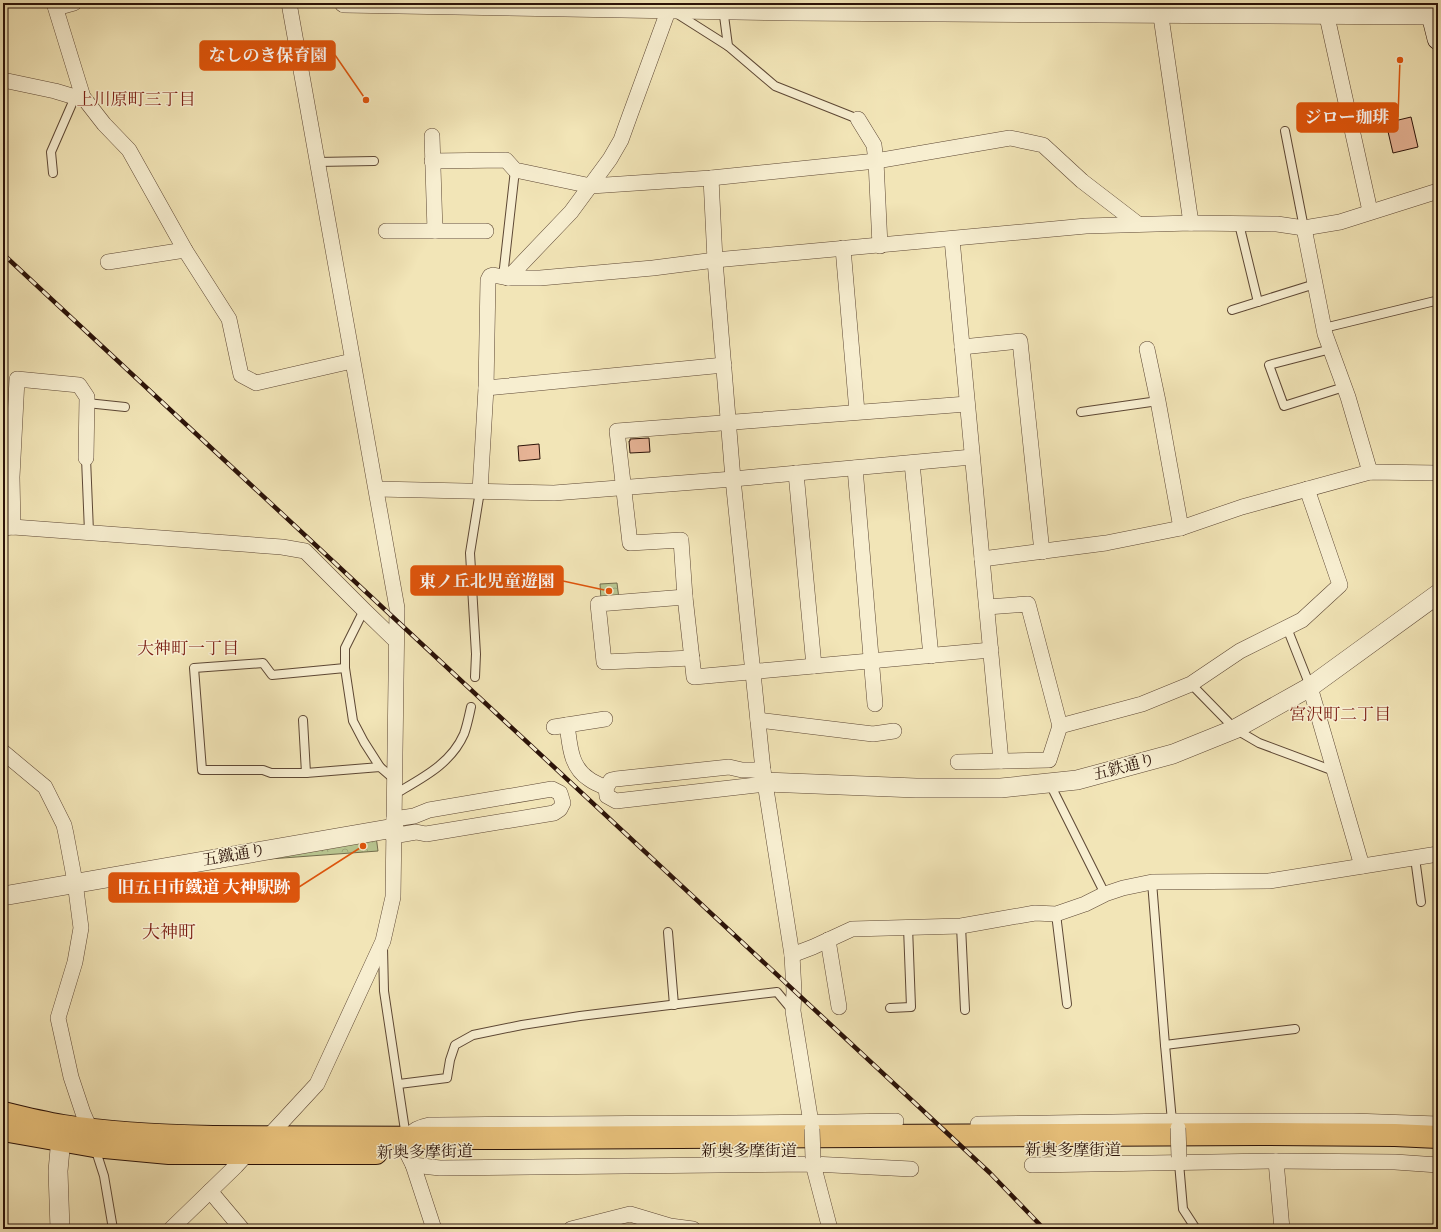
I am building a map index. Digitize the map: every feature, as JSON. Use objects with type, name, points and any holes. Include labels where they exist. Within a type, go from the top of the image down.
[{"type":"main road","points":[[1431,9],[1438,39]]},
{"type":"main road","points":[[3,1113],[61,1133]]},
{"type":"main road","points":[[3,1130],[61,1133]]},
{"type":"main road","name":"新奥多摩街道","points":[[61,1133],[169,1153],[247,1154],[409,1152],[1259,1134],[1410,1135],[1438,1137]]},
{"type":"main road","name":"新奥多摩街道","points":[[92,1138],[176,1136],[268,1137],[409,1152],[1344,1149],[1438,1152]]},
{"type":"street","points":[[74,3],[55,6],[79,97],[129,150],[185,250],[229,319],[241,375],[256,383],[352,361]]},
{"type":"street","points":[[171,1229],[247,1154],[268,1137],[317,1084],[382,941],[393,897],[397,608],[377,489],[352,361],[289,3]]},
{"type":"street","points":[[344,3],[669,6],[1431,9]]},
{"type":"street","points":[[506,278],[571,212],[610,159],[621,140],[669,6]]},
{"type":"street","points":[[1160,8],[1191,223]]},
{"type":"street","points":[[1325,9],[1370,211]]},
{"type":"street","points":[[3,80],[79,97]]},
{"type":"street","points":[[858,119],[874,145],[880,246]]},
{"type":"street","points":[[432,136],[435,231]]},
{"type":"street","points":[[432,161],[506,160],[515,170],[591,186],[711,178],[876,161],[1010,138],[1043,145],[1082,181],[1138,224]]},
{"type":"street","points":[[711,178],[715,260],[733,479],[764,779],[792,955],[794,991],[793,1011],[812,1126],[813,1161],[830,1229]]},
{"type":"street","points":[[480,491],[486,388],[488,280],[490,276],[494,275],[506,278],[540,278],[653,268],[715,260],[1086,226],[1191,223],[1277,224],[1304,228],[1340,222],[1370,211],[1438,191]]},
{"type":"street","points":[[1304,228],[1324,328],[1370,472]]},
{"type":"street","points":[[386,232],[486,231]]},
{"type":"street","points":[[952,239],[1001,761]]},
{"type":"street","points":[[843,248],[857,412]]},
{"type":"street","points":[[108,262],[185,250]]},
{"type":"street","points":[[962,347],[1020,341],[1042,552]]},
{"type":"street","points":[[1147,349],[1181,528]]},
{"type":"street","points":[[486,388],[724,365]]},
{"type":"street","points":[[86,458],[87,397],[79,385],[17,380],[8,527],[282,547],[305,551],[396,640]]},
{"type":"street","points":[[967,404],[617,431],[630,543],[681,540],[685,597],[694,677],[991,650]]},
{"type":"street","points":[[377,489],[554,493],[733,479],[972,457]]},
{"type":"street","points":[[912,463],[932,656]]},
{"type":"street","points":[[855,468],[875,704]]},
{"type":"street","points":[[982,559],[1106,543],[1181,528],[1242,507],[1370,472],[1438,473]]},
{"type":"street","points":[[796,473],[814,666]]},
{"type":"street","points":[[1060,726],[1142,704],[1191,684],[1240,651],[1302,620],[1340,585],[1307,489]]},
{"type":"street","name":"五鉄通り","points":[[764,779],[916,788],[1001,788],[1077,780],[1173,754],[1235,729],[1310,687],[1438,594]]},
{"type":"street","points":[[685,597],[598,604],[604,662],[692,658]]},
{"type":"street","points":[[958,762],[1049,760],[1060,726],[1028,604],[987,607]]},
{"type":"street","points":[[1310,687],[1362,866]]},
{"type":"street","points":[[604,719],[561,726],[578,769],[589,779],[606,788]]},
{"type":"street","points":[[758,720],[873,734],[894,731]]},
{"type":"street","points":[[3,752],[45,787],[64,825],[75,882],[81,928],[75,962],[58,1018],[71,1077],[92,1138]]},
{"type":"street","points":[[729,767],[742,770],[764,779],[616,801],[607,796],[606,788],[611,780],[616,779],[729,767]]},
{"type":"street","points":[[552,789],[560,793],[563,803],[560,809],[554,812],[426,834],[394,827],[429,810],[552,789]]},
{"type":"street","name":"五鐵通り","points":[[3,896],[75,882],[394,827]]},
{"type":"street","points":[[792,955],[814,947],[852,929],[961,926],[1035,913],[1056,914],[1085,904],[1105,894],[1123,888],[1152,882],[1269,881],[1438,854]]},
{"type":"street","points":[[828,940],[839,1007]]},
{"type":"street","points":[[434,1229],[409,1152],[413,1131],[420,1127],[429,1125],[559,1123],[812,1126],[896,1121]]},
{"type":"street","points":[[978,1124],[1353,1121],[1438,1124]]},
{"type":"street","points":[[1176,1123],[1179,1160]]},
{"type":"street","points":[[60,1229],[58,1171],[61,1133]]},
{"type":"street","points":[[409,1152],[440,1168],[813,1161],[911,1169]]},
{"type":"street","points":[[1032,1165],[1179,1160],[1395,1162],[1438,1165]]},
{"type":"street","points":[[1276,1161],[1282,1229]]},
{"type":"street","points":[[210,1191],[242,1229]]},
{"type":"street","points":[[571,1229],[611,1224],[630,1214],[670,1226],[693,1229]]},
{"type":"lane","points":[[669,6],[728,46],[775,86],[858,119]]},
{"type":"lane","points":[[722,6],[728,46]]},
{"type":"lane","points":[[53,173],[51,152],[79,97]]},
{"type":"lane","points":[[1285,131],[1304,228]]},
{"type":"lane","points":[[317,162],[374,160]]},
{"type":"lane","points":[[506,278],[515,170]]},
{"type":"lane","points":[[1239,224],[1258,302]]},
{"type":"lane","points":[[1232,310],[1315,284]]},
{"type":"lane","points":[[1324,328],[1435,301]]},
{"type":"lane","points":[[1331,349],[1269,365],[1284,406],[1344,388]]},
{"type":"lane","points":[[1081,412],[1158,401]]},
{"type":"lane","points":[[87,403],[125,407]]},
{"type":"lane","points":[[86,458],[89,532]]},
{"type":"lane","points":[[475,677],[476,654],[470,553],[480,491]]},
{"type":"lane","points":[[364,610],[345,648],[345,668],[352,721],[380,767],[395,787],[436,769],[450,756],[464,734],[471,707]]},
{"type":"lane","points":[[1287,628],[1310,687]]},
{"type":"lane","points":[[345,668],[272,675],[263,663],[194,668],[202,770],[263,770],[271,773],[306,773],[380,767]]},
{"type":"lane","points":[[1191,684],[1235,729],[1259,743],[1334,771]]},
{"type":"lane","points":[[303,720],[306,773]]},
{"type":"lane","points":[[1050,784],[1105,894]]},
{"type":"lane","points":[[1415,858],[1420,902]]},
{"type":"lane","points":[[1152,882],[1164,1045],[1176,1123]]},
{"type":"lane","points":[[1056,914],[1067,1004]]},
{"type":"lane","points":[[961,926],[965,1010]]},
{"type":"lane","points":[[890,1008],[911,1007],[908,928]]},
{"type":"lane","points":[[668,932],[674,1005]]},
{"type":"lane","points":[[382,941],[384,991],[409,1152]]},
{"type":"lane","points":[[399,1084],[447,1078],[450,1060],[455,1045],[472,1035],[522,1025],[580,1016],[777,992],[793,1011]]},
{"type":"lane","points":[[1164,1045],[1295,1029]]},
{"type":"lane","points":[[92,1138],[104,1176],[112,1229]]},
{"type":"lane","points":[[1179,1160],[1183,1209],[1196,1229]]},
{"type":"green space","points":[[617,583],[619,599],[601,600],[600,584]]},
{"type":"green space","points":[[376,836],[378,851],[242,861]]},
{"type":"building","points":[[1411,117],[1418,147],[1393,153],[1386,123]]},
{"type":"building","points":[[649,438],[650,452],[630,453],[630,439]]},
{"type":"building","points":[[539,444],[540,459],[519,461],[518,446]]},
{"type":"railway","points":[[3,254],[990,1173],[1044,1229]]},
{"type":"place","name":"ジロー珈琲","points":[[1400,60]]},
{"type":"place","name":"なしのき保育園","points":[[366,100]]},
{"type":"place","name":"東ノ丘北児童遊園","points":[[609,591]]},
{"type":"place","name":"旧五日市鐵道 大神駅跡","points":[[363,846]]},
{"type":"district","name":"上川原町三丁目","points":[[136,100]]},
{"type":"district","name":"大神町一丁目","points":[[188,649]]},
{"type":"district","name":"宮沢町二丁目","points":[[1340,715]]},
{"type":"district","name":"大神町","points":[[169,933]]}]
